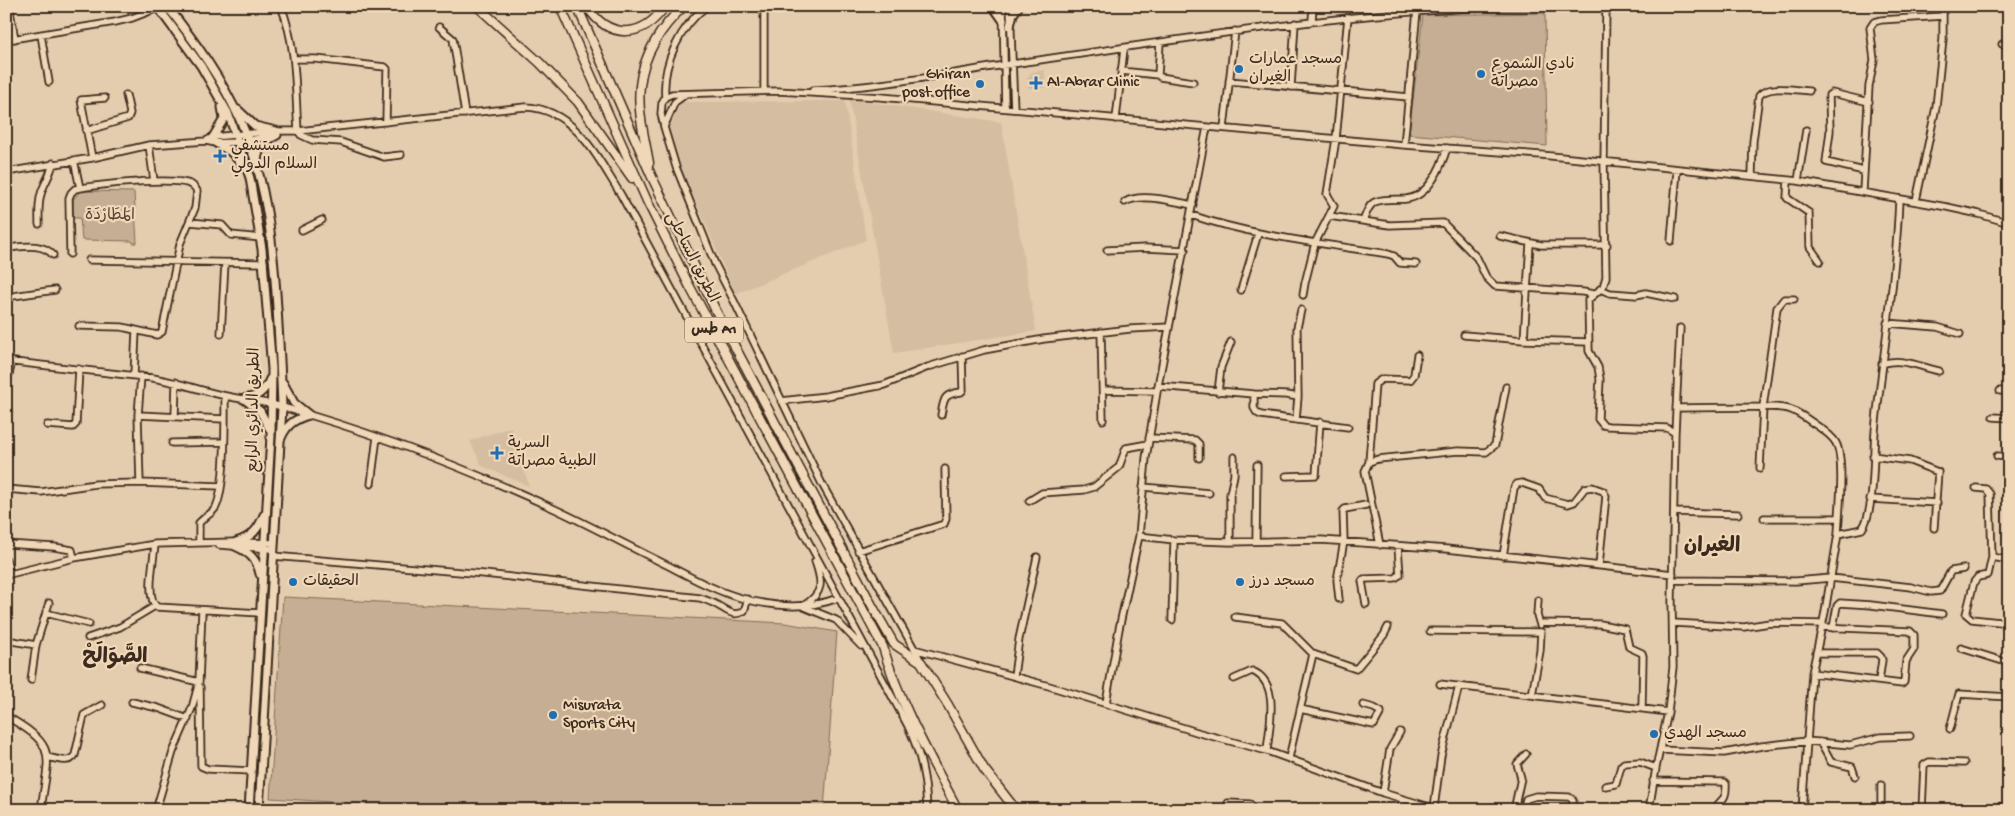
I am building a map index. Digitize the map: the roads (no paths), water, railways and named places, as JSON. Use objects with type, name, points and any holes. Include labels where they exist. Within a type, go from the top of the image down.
[{"type":"highway","points":[[477,6],[539,62],[578,102],[620,159],[648,203]]},
{"type":"highway","name":"الطريق الساحلى","points":[[560,6],[648,203],[690,287],[882,647],[894,684],[911,723],[958,810]]},
{"type":"highway","name":"الطريق الساحلى","points":[[577,6],[651,175],[716,311],[894,644],[921,662]]},
{"type":"highway","points":[[587,6],[598,21],[608,28],[620,31],[641,29],[651,24],[665,6]]},
{"type":"highway","points":[[651,175],[640,108],[640,86],[652,47],[663,28],[684,6]]},
{"type":"highway","points":[[819,529],[829,524]]},
{"type":"highway","points":[[921,662],[984,769],[1016,810]]},
{"type":"main road","name":"الطريق الدائري الرابع","points":[[168,6],[198,46],[228,96],[247,137],[264,192],[272,244],[282,407],[259,810]]},
{"type":"main road","points":[[993,6],[1002,20]]},
{"type":"main road","points":[[1010,26],[1019,6]]},
{"type":"main road","name":"الطريق الدائري الرابع","points":[[158,7],[191,51],[221,100],[237,138],[250,178],[264,263],[272,368],[272,404],[249,810]]},
{"type":"main road","points":[[228,96],[248,121],[277,133]]},
{"type":"main road","points":[[221,100],[224,119],[212,140],[237,158],[250,178]]},
{"type":"main road","points":[[258,172],[259,150],[264,143],[277,133]]},
{"type":"main road","points":[[244,399],[254,397],[263,391],[269,382],[272,368]]},
{"type":"main road","points":[[281,377],[290,398],[310,415]]},
{"type":"main road","points":[[244,399],[256,406],[264,416],[271,436]]},
{"type":"main road","points":[[280,441],[291,423],[310,415]]},
{"type":"main road","points":[[262,581],[255,560],[236,544],[251,536],[257,530],[267,500]]},
{"type":"main road","points":[[1978,810],[2009,807]]},
{"type":"street","points":[[10,6],[15,38]]},
{"type":"street","points":[[281,6],[290,32],[294,59],[298,131],[301,135],[312,140],[341,142],[384,157],[401,155]]},
{"type":"street","points":[[707,6],[699,12],[681,35],[671,57],[664,82],[666,97],[661,108],[664,127],[676,167],[715,264],[781,401],[858,551],[921,662]]},
{"type":"street","points":[[764,6],[764,91]]},
{"type":"street","points":[[1003,6],[1005,108]]},
{"type":"street","points":[[1010,6],[1014,64],[1014,109]]},
{"type":"street","points":[[1312,21],[1313,6]]},
{"type":"street","points":[[666,97],[677,93],[823,89],[890,83],[1294,23],[1417,11],[1540,6]]},
{"type":"street","points":[[1606,6],[1604,162],[1607,245],[1606,281],[1588,300],[1589,352],[1598,367],[1600,379],[1599,422],[1603,425],[1614,427],[1667,428],[1675,433]]},
{"type":"street","points":[[1916,201],[1936,107],[1943,38],[1943,6]]},
{"type":"street","points":[[6,40],[115,22],[132,18],[158,7]]},
{"type":"street","points":[[1404,145],[1417,11]]},
{"type":"street","points":[[1863,192],[1869,86],[1874,60],[1870,28],[1881,20],[1943,16]]},
{"type":"street","points":[[1304,296],[1315,243],[1334,206],[1328,196],[1328,191],[1336,139],[1348,17]]},
{"type":"street","points":[[1291,87],[1294,23]]},
{"type":"street","points":[[439,28],[453,39],[465,114]]},
{"type":"street","points":[[1224,128],[1235,31]]},
{"type":"street","points":[[42,35],[49,82]]},
{"type":"street","points":[[1158,75],[1160,43]]},
{"type":"street","points":[[2002,44],[2009,45]]},
{"type":"street","points":[[1116,119],[1124,49]]},
{"type":"street","points":[[294,59],[316,59],[385,67],[387,70],[386,122]]},
{"type":"street","points":[[1121,71],[1158,75],[1162,78],[1193,82]]},
{"type":"street","points":[[1229,81],[1409,98]]},
{"type":"street","points":[[1752,176],[1753,141],[1759,96],[1762,92],[1772,90],[1809,91]]},
{"type":"street","points":[[778,91],[956,103],[1752,176],[1798,181],[1916,201],[1979,214],[2009,223]]},
{"type":"street","points":[[664,127],[675,102],[684,94],[693,93]]},
{"type":"street","points":[[1864,171],[1826,162],[1830,131],[1829,94],[1832,93],[1869,102]]},
{"type":"street","points":[[86,131],[128,118],[130,113],[126,96]]},
{"type":"street","points":[[92,158],[81,100],[105,98]]},
{"type":"street","points":[[6,172],[92,158],[149,145],[247,137],[525,107],[542,109],[562,118],[580,135],[621,195],[908,726],[919,752],[925,776],[927,810]]},
{"type":"street","points":[[1106,703],[1119,629],[1139,536],[1143,487],[1157,389],[1207,127]]},
{"type":"street","points":[[1798,181],[1806,130]]},
{"type":"street","points":[[149,145],[154,181]]},
{"type":"street","points":[[1363,221],[1370,207],[1375,202],[1418,197],[1424,192],[1444,157],[1447,148]]},
{"type":"street","points":[[74,160],[80,188]]},
{"type":"street","points":[[39,224],[41,192],[50,177],[53,163]]},
{"type":"street","points":[[1671,241],[1678,170]]},
{"type":"street","points":[[1788,180],[1787,198],[1809,213],[1810,247],[1820,261]]},
{"type":"street","points":[[70,254],[69,198],[71,193],[80,188],[154,181],[186,183],[195,188],[197,196],[190,222],[180,244],[162,332],[156,335],[122,327],[79,326]]},
{"type":"street","points":[[1125,202],[1140,197],[1193,205]]},
{"type":"street","points":[[1838,534],[1862,529],[1867,517],[1882,364],[1897,255],[1899,199]]},
{"type":"street","points":[[1191,215],[1258,234],[1390,254],[1402,264],[1416,264]]},
{"type":"street","points":[[1330,216],[1390,225],[1443,223],[1477,258],[1492,284],[1497,287],[1594,294]]},
{"type":"street","points":[[302,230],[322,220]]},
{"type":"street","points":[[190,222],[222,225],[231,235],[261,238]]},
{"type":"street","points":[[1241,290],[1258,234]]},
{"type":"street","points":[[1500,236],[1530,243],[1607,245]]},
{"type":"street","points":[[1524,340],[1530,243]]},
{"type":"street","points":[[6,248],[41,247],[53,255]]},
{"type":"street","points":[[1107,250],[1145,248],[1184,250]]},
{"type":"street","points":[[89,260],[264,263]]},
{"type":"street","points":[[220,334],[225,263]]},
{"type":"street","points":[[1600,289],[1610,293],[1636,295],[1646,293],[1675,299]]},
{"type":"street","points":[[6,297],[55,290]]},
{"type":"street","points":[[1760,468],[1763,407],[1777,308],[1784,299],[1794,298]]},
{"type":"street","points":[[1296,419],[1298,397],[1298,328],[1301,310]]},
{"type":"street","points":[[1887,324],[1937,327],[1960,334]]},
{"type":"street","points":[[781,401],[826,396],[884,385],[928,367],[962,356],[1035,340],[1169,327]]},
{"type":"street","points":[[1649,810],[1668,712],[1673,667],[1675,433],[1680,328]]},
{"type":"street","points":[[134,375],[136,331]]},
{"type":"street","points":[[1102,332],[1102,420]]},
{"type":"street","points":[[1464,335],[1524,340],[1589,342]]},
{"type":"street","points":[[1218,392],[1221,367],[1230,342]]},
{"type":"street","points":[[1380,545],[1365,471],[1369,462],[1375,384],[1382,379],[1410,380],[1414,375],[1417,355]]},
{"type":"street","points":[[941,415],[943,404],[948,394],[963,390],[962,356]]},
{"type":"street","points":[[6,388],[9,361],[141,376],[176,382],[225,396],[272,404],[377,437],[523,495],[587,524],[695,580],[725,592],[748,599],[802,606],[816,605],[838,598]]},
{"type":"street","points":[[1882,364],[1905,362],[1939,370]]},
{"type":"street","points":[[48,425],[73,427],[76,424],[79,369]]},
{"type":"street","points":[[140,483],[138,415],[141,376]]},
{"type":"street","points":[[175,416],[176,382]]},
{"type":"street","points":[[1369,462],[1378,459],[1442,452],[1486,452],[1491,450],[1495,445],[1506,387]]},
{"type":"street","points":[[1103,390],[1157,389],[1298,397]]},
{"type":"street","points":[[2000,390],[2009,391]]},
{"type":"street","points":[[1254,394],[1256,413],[1348,427]]},
{"type":"street","points":[[199,543],[199,523],[214,509],[220,486],[225,396]]},
{"type":"street","points":[[1676,408],[1791,408],[1813,422],[1835,440],[1839,453],[1840,471],[1838,534],[1823,625],[1812,672],[1802,810]]},
{"type":"street","points":[[138,415],[224,419]]},
{"type":"street","points":[[1993,417],[2009,418]]},
{"type":"street","points":[[1286,476],[1316,475],[1320,422]]},
{"type":"street","points":[[371,484],[377,437]]},
{"type":"street","points":[[1028,501],[1042,493],[1091,489],[1119,467],[1126,448],[1149,441],[1195,440],[1199,444],[1199,458]]},
{"type":"street","points":[[172,443],[223,442]]},
{"type":"street","points":[[1873,456],[1910,461],[1938,472],[1934,528]]},
{"type":"street","points":[[1997,456],[2009,457]]},
{"type":"street","points":[[1230,542],[1230,494],[1234,474],[1234,457]]},
{"type":"street","points":[[1256,541],[1257,465]]},
{"type":"street","points":[[858,551],[944,524],[946,519],[945,469]]},
{"type":"street","points":[[6,489],[41,492],[96,484],[140,483],[220,486]]},
{"type":"street","points":[[1503,556],[1514,488],[1517,484],[1522,483],[1539,489],[1545,498],[1568,504],[1574,502],[1585,488],[1592,487],[1603,491],[1606,496],[1600,565]]},
{"type":"street","points":[[1143,487],[1210,493]]},
{"type":"street","points":[[1976,488],[1986,490],[1990,494],[1992,557],[1988,575],[1978,577],[1974,582],[1966,614],[1972,619],[2009,622]]},
{"type":"street","points":[[1870,499],[1937,504]]},
{"type":"street","points":[[1339,599],[1337,580],[1344,542],[1343,510],[1366,505]]},
{"type":"street","points":[[1674,512],[1738,514]]},
{"type":"street","points":[[1764,518],[1839,518]]},
{"type":"street","points":[[829,524],[843,523]]},
{"type":"street","points":[[1139,536],[1174,540],[1230,542],[1296,540],[1344,542],[1447,549],[1600,565],[1673,577],[1796,581],[1831,578],[1931,592],[1940,591],[1951,571],[1964,569]]},
{"type":"street","points":[[1172,620],[1174,540]]},
{"type":"street","points":[[802,606],[815,597],[820,588],[820,575],[808,542]]},
{"type":"street","points":[[6,544],[72,550],[74,558]]},
{"type":"street","points":[[6,559],[8,574],[74,558],[155,544],[264,545],[273,549],[700,598],[738,615],[744,612],[748,599]]},
{"type":"street","points":[[155,544],[150,595],[155,606],[161,609],[260,613]]},
{"type":"street","points":[[1366,604],[1362,581],[1364,579],[1395,578],[1400,575],[1398,546]]},
{"type":"street","points":[[1992,557],[2009,560]]},
{"type":"street","points":[[1014,676],[1019,639],[1038,558]]},
{"type":"street","points":[[1532,695],[1540,650],[1541,632],[1537,615],[1538,600]]},
{"type":"street","points":[[31,680],[36,645],[49,603]]},
{"type":"street","points":[[1832,628],[1837,606],[1840,603],[1942,614]]},
{"type":"street","points":[[88,638],[120,627],[155,606]]},
{"type":"street","points":[[802,606],[836,620],[869,655]]},
{"type":"street","points":[[202,611],[200,682],[201,766],[208,769],[251,770]]},
{"type":"street","points":[[46,613],[89,624]]},
{"type":"street","points":[[1234,617],[1282,624],[1313,654],[1356,669],[1388,628]]},
{"type":"street","points":[[1540,623],[1600,624],[1625,629],[1629,647],[1642,653],[1643,656],[1642,708]]},
{"type":"street","points":[[1673,624],[1744,627],[1770,623],[1823,625],[1832,628],[1908,631],[1914,634],[1914,649],[1906,661],[1904,682],[1899,684],[1812,672]]},
{"type":"street","points":[[1430,630],[1541,632]]},
{"type":"street","points":[[6,640],[36,645]]},
{"type":"street","points":[[1961,648],[2009,663]]},
{"type":"street","points":[[914,649],[1014,676],[1267,751],[1403,800],[1437,809],[1441,756],[1459,686]]},
{"type":"street","points":[[1816,654],[1877,653],[1881,656],[1882,660],[1879,682]]},
{"type":"street","points":[[1288,758],[1313,654]]},
{"type":"street","points":[[140,668],[200,682]]},
{"type":"street","points":[[1234,679],[1252,671],[1264,678],[1268,686],[1270,714],[1267,751]]},
{"type":"street","points":[[156,810],[173,752],[188,719],[200,682]]},
{"type":"street","points":[[1440,684],[1668,712]]},
{"type":"street","points":[[1950,728],[1959,694],[2009,697]]},
{"type":"street","points":[[132,702],[158,708],[188,719]]},
{"type":"street","points":[[47,757],[73,759],[84,715],[102,705]]},
{"type":"street","points":[[1300,709],[1374,726],[1381,712],[1363,705]]},
{"type":"street","points":[[6,716],[37,736],[46,748],[47,757],[41,810]]},
{"type":"street","points":[[1383,793],[1390,749],[1400,732]]},
{"type":"street","points":[[1661,750],[1724,753],[1807,741],[1850,745],[1881,737],[1910,736]]},
{"type":"street","points":[[1820,742],[1831,762],[1852,767],[1855,776]]},
{"type":"street","points":[[1514,810],[1522,778],[1517,764],[1526,754]]},
{"type":"street","points":[[1605,786],[1616,784],[1621,766],[1624,763],[1640,762],[1656,768]]},
{"type":"street","points":[[1922,810],[1924,765],[1929,762],[1964,762]]},
{"type":"street","points":[[1653,782],[1724,782],[1726,784],[1725,798],[1716,806],[1716,810]]},
{"type":"street","points":[[1881,785],[1881,810]]},
{"type":"street","points":[[1523,810],[1526,799],[1536,796],[1570,797],[1573,800],[1572,810]]},
{"type":"street","points":[[1400,810],[1403,800]]},
{"type":"street","points":[[1228,804],[1250,804],[1253,810]]},
{"type":"place","name":"مسجد عمارات الغيران","points":[[1239,69]]},
{"type":"place","name":"نادي الشموع مصراتة","points":[[1481,74]]},
{"type":"place","name":"Al-Abrar Clinic","points":[[1036,83]]},
{"type":"place","name":"Ghiran post office","points":[[980,84]]},
{"type":"place","name":"مستشفي السلام الدولي","points":[[220,156]]},
{"type":"place","name":"السرية الطبية مصراتة","points":[[497,453]]},
{"type":"place","name":"الحقيقات","points":[[293,582]]},
{"type":"place","name":"مسجد درز","points":[[1240,582]]},
{"type":"place","name":"Misurata Sports City","points":[[553,715]]},
{"type":"place","name":"مسجد الهدي","points":[[1654,734]]},
{"type":"district","name":"الغيران","points":[[1712,547]]},
{"type":"district","name":"الصَّوَالَحْ","points":[[115,658]]},
{"type":"park label","name":"المَطَارْدَة","points":[[110,216]]}]
